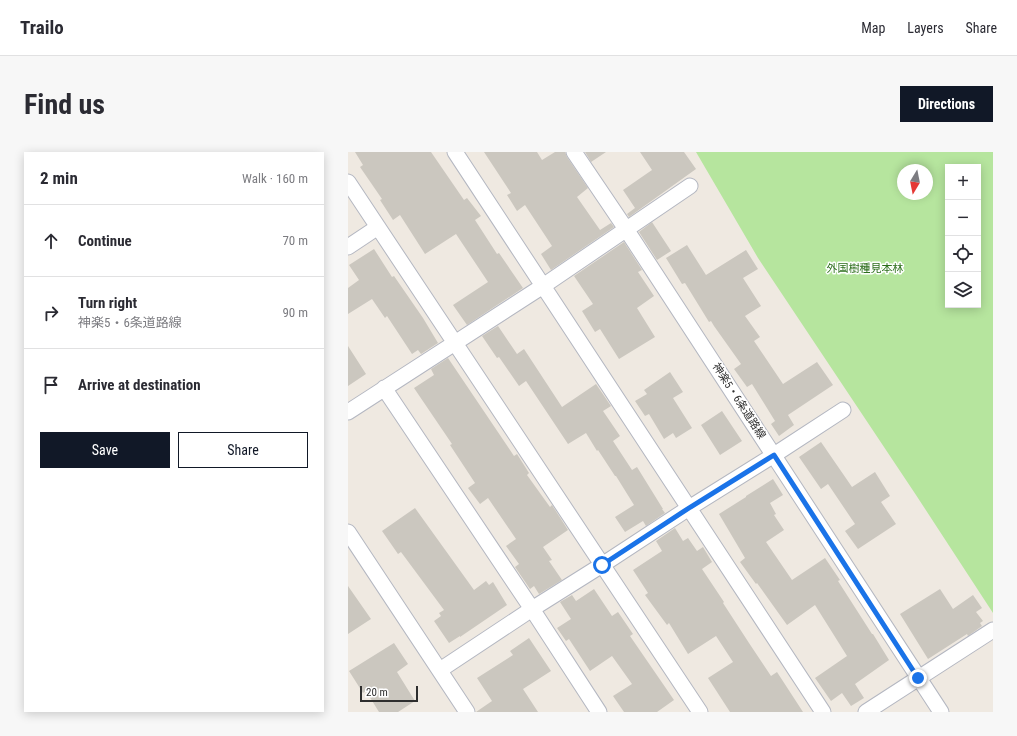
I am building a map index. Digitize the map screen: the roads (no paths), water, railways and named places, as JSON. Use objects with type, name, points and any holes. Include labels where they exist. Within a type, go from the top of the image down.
[{"type":"street","points":[[455,152],[823,712]]},
{"type":"street","name":"神楽5・6条道路線","points":[[574,152],[626,229],[941,712]]},
{"type":"street","points":[[348,182],[700,712]]},
{"type":"street","points":[[348,412],[543,286],[690,186]]},
{"type":"street","points":[[348,246],[378,227]]},
{"type":"street","points":[[384,388],[599,712]]},
{"type":"street","points":[[440,670],[532,609],[843,410]]},
{"type":"street","points":[[348,532],[467,712]]},
{"type":"street","points":[[866,712],[993,630]]},
{"type":"park label","name":"外国樹種見本林","points":[[865,268]]}]
